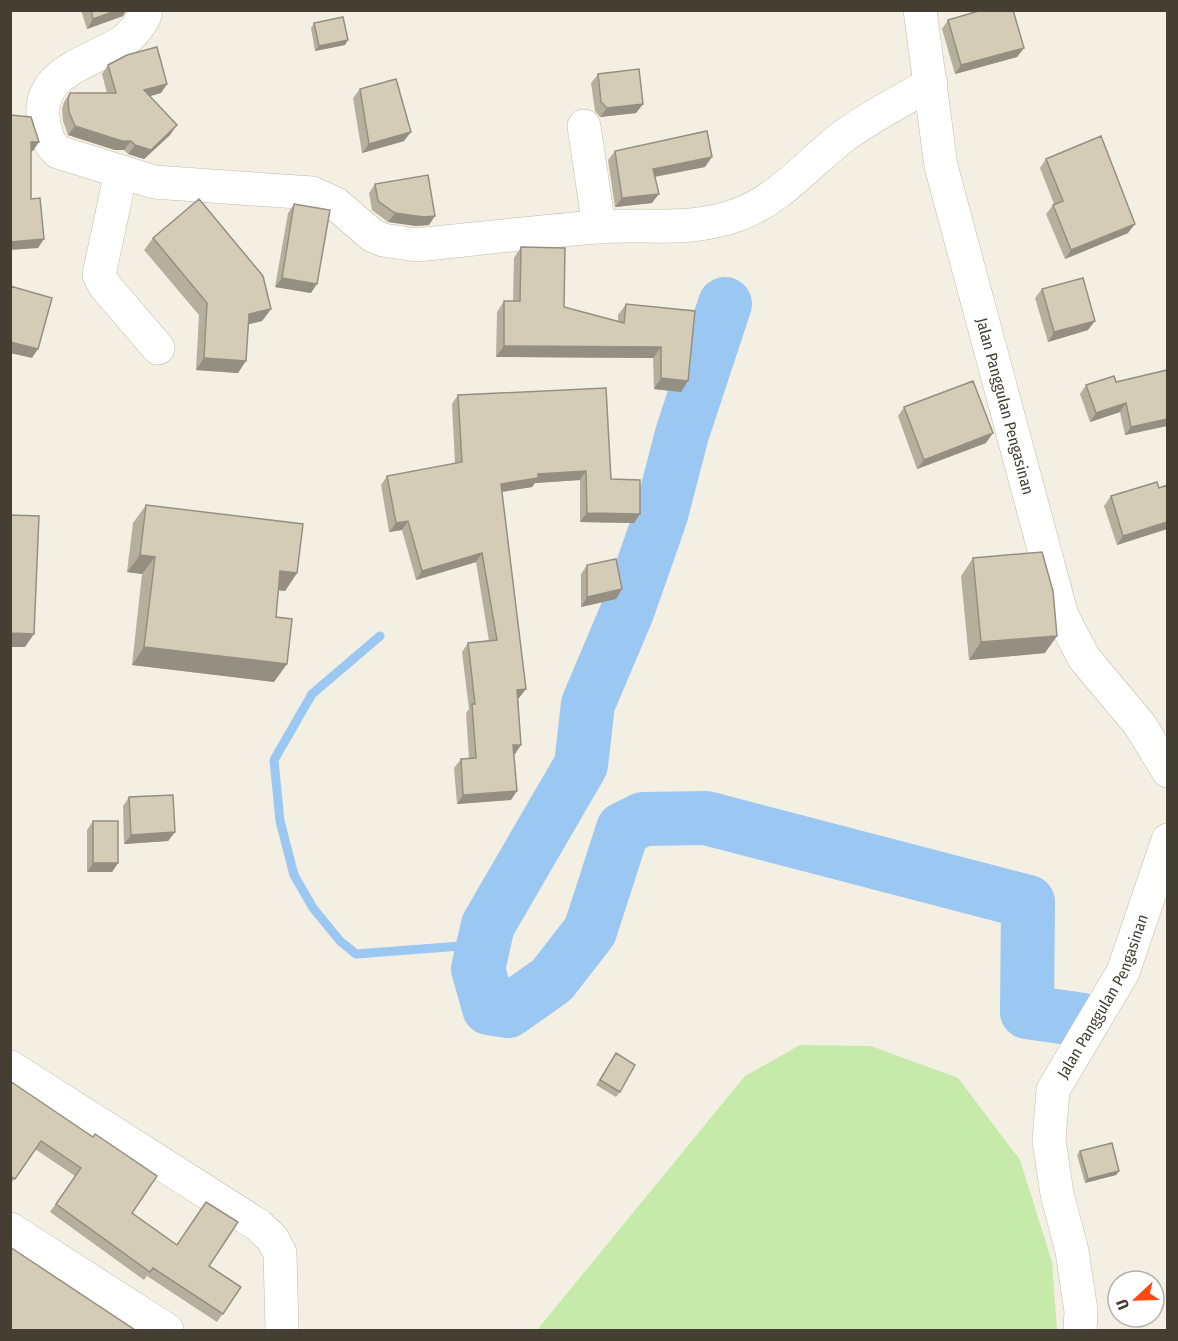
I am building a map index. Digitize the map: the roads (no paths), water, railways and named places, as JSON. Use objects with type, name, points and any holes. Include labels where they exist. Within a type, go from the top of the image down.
[{"type":"street","points":[[144,10],[146,15],[138,29],[122,42],[56,79],[46,91],[42,110],[49,144],[58,152],[154,182],[312,193],[336,204],[372,235],[397,243],[416,245],[599,227],[688,226],[742,213],[810,168],[847,135],[931,84]]},
{"type":"street","name":"Jalan Panggulan Pengasinan","points":[[920,10],[941,166],[1062,616],[1084,658],[1140,725],[1167,771]]},
{"type":"street","points":[[584,126],[599,227]]},
{"type":"street","points":[[121,172],[99,275],[105,286],[158,348]]},
{"type":"street","name":"Jalan Panggulan Pengasinan","points":[[1080,1330],[1081,1311],[1072,1251],[1057,1194],[1049,1140],[1053,1090],[1123,972],[1167,840]]},
{"type":"street","points":[[10,1067],[265,1232],[280,1253],[282,1330]]},
{"type":"street","points":[[10,1229],[167,1330]]},
{"type":"waterway","points":[[725,304],[682,434],[661,515],[627,612],[588,704],[581,765],[488,925],[478,969],[489,1008],[508,1011],[552,980],[590,931],[623,829],[643,819],[706,818],[1028,902],[1027,1012],[1083,1020]]},
{"type":"waterway","points":[[380,636],[312,694],[274,760],[280,821],[294,875],[313,908],[340,941],[356,954],[461,946],[478,969]]}]
